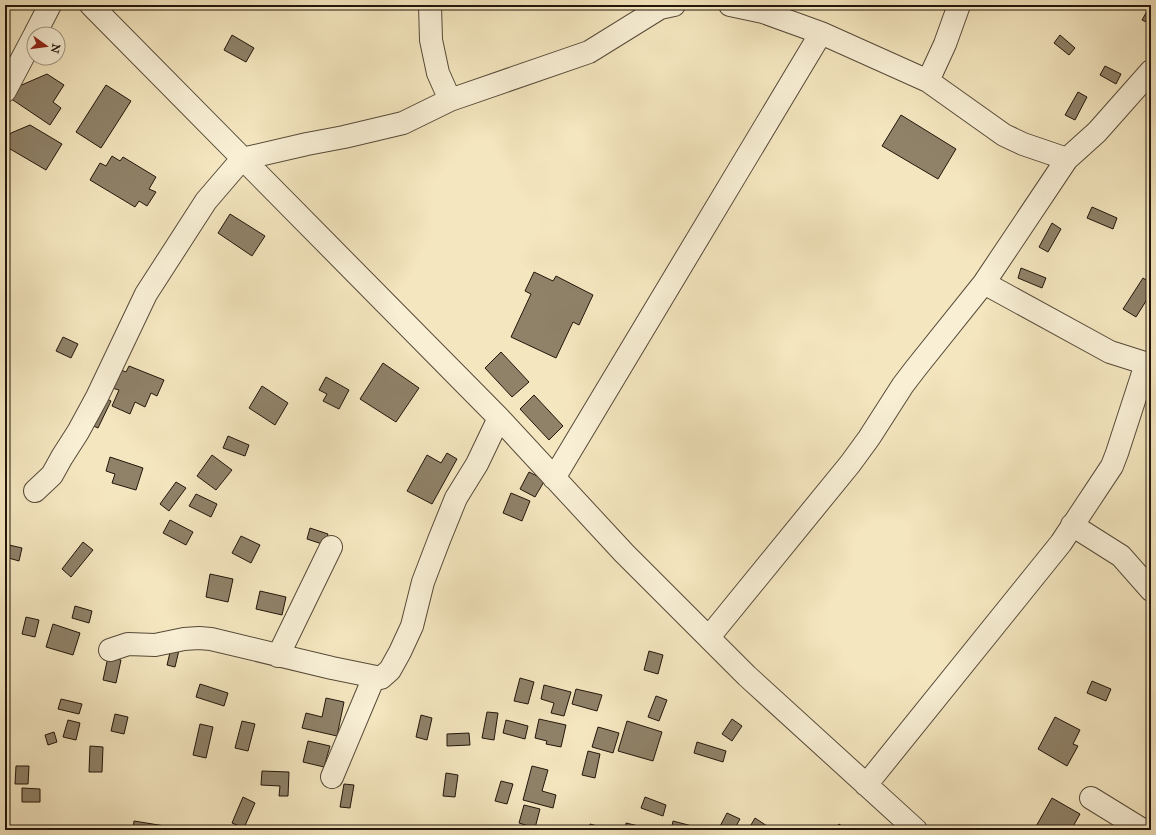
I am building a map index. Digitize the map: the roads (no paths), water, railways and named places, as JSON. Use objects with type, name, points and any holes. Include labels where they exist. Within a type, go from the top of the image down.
[{"type":"street","points":[[40,26],[50,5]]},
{"type":"street","points":[[430,5],[431,40],[438,73],[450,100]]},
{"type":"street","points":[[35,492],[52,475],[78,432],[146,294],[206,201],[242,159],[403,123],[450,100],[588,52],[660,8],[674,5]]},
{"type":"street","points":[[730,5],[764,8],[928,81],[1004,135],[1023,144],[1067,159]]},
{"type":"street","points":[[928,81],[945,44],[959,5]]},
{"type":"street","points":[[99,8],[242,159],[499,418],[624,553],[747,676],[916,830]]},
{"type":"street","points":[[554,478],[821,33]]},
{"type":"street","points":[[5,91],[26,52]]},
{"type":"street","points":[[709,637],[850,464],[916,368],[984,283],[1067,159],[1097,132],[1151,71]]},
{"type":"street","points":[[866,785],[1061,543],[1112,466],[1148,364],[1110,352],[984,283]]},
{"type":"street","points":[[110,650],[128,644],[155,644],[199,638],[211,639],[278,656],[381,678],[390,670],[412,626],[423,582],[456,498],[477,464],[499,418]]},
{"type":"street","points":[[1072,526],[1121,556],[1151,590]]},
{"type":"street","points":[[278,656],[331,547]]},
{"type":"street","points":[[332,777],[374,677]]},
{"type":"street","points":[[1091,798],[1143,830]]}]
